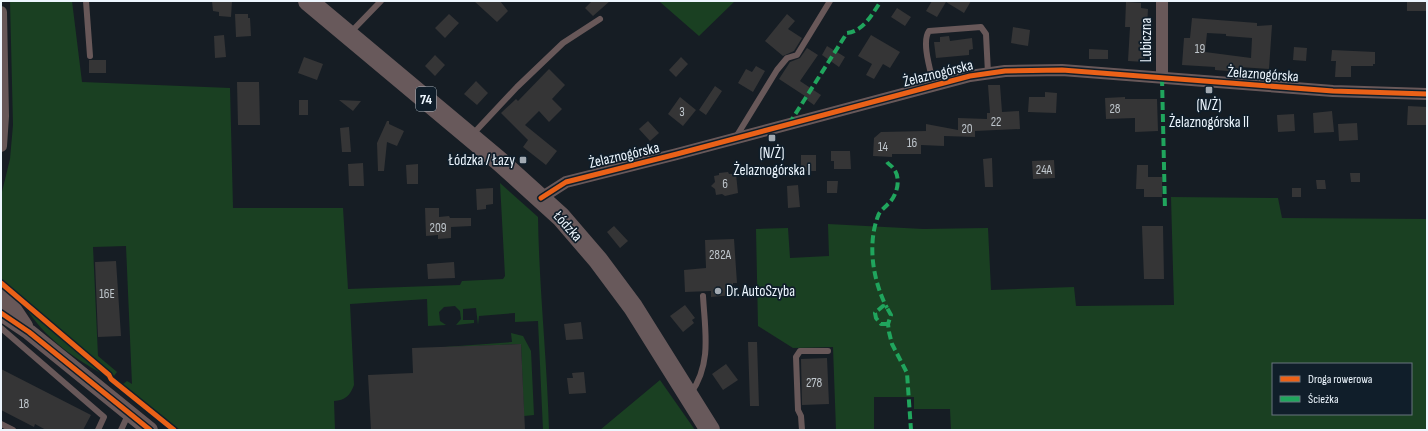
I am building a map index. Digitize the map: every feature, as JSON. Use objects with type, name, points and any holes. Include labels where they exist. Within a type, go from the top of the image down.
[{"type":"main road","name":"Łódzka","points":[[308,1],[471,136],[541,198],[578,237],[616,284],[689,395],[710,430]]},
{"type":"street","name":"Lubiczna","points":[[1162,1],[1162,78]]},
{"type":"street","points":[[1,12],[3,116],[1,146]]},
{"type":"street","name":"Żelaznogórska","points":[[541,198],[566,182],[988,73],[1023,70],[1062,70],[1340,91],[1427,94]]},
{"type":"street","points":[[1,295],[13,308],[29,332]]},
{"type":"street","points":[[1,313],[29,332],[150,430]]},
{"type":"lane","points":[[86,1],[90,56]]},
{"type":"lane","points":[[348,34],[381,1]]},
{"type":"lane","points":[[735,139],[776,70],[787,58],[797,55],[830,1]]},
{"type":"lane","points":[[471,136],[517,87],[562,43],[600,20]]},
{"type":"lane","points":[[934,86],[926,43],[926,36],[929,31],[981,27],[986,34],[988,73]]},
{"type":"lane","points":[[689,395],[697,384],[704,366],[703,296]]},
{"type":"lane","points":[[1,328],[104,417],[98,430]]},
{"type":"lane","points":[[802,430],[801,416],[798,410],[796,357],[800,351],[828,350]]},
{"type":"lane","points":[[121,430],[129,413]]},
{"type":"lane","points":[[1,424],[13,430]]},
{"type":"green space","points":[[10,1],[72,1],[82,82],[230,88],[233,208],[343,208],[348,289],[460,285],[462,281],[503,279],[505,276],[500,183],[538,217],[549,430],[543,430],[538,321],[515,322],[515,313],[479,316],[478,325],[476,308],[463,309],[463,320],[474,320],[474,323],[456,325],[461,319],[460,311],[455,306],[444,307],[439,312],[440,321],[446,325],[428,326],[427,299],[350,304],[354,385],[347,397],[334,401],[335,430],[180,430],[123,384],[127,381],[132,384],[126,246],[93,247],[98,356],[117,372],[114,376],[1,280],[1,196],[10,159],[13,125]]},
{"type":"green space","points":[[735,1],[699,36],[660,2]]},
{"type":"green space","points":[[1171,197],[1278,198],[1282,218],[1427,219],[1427,430],[951,430],[950,409],[914,409],[914,397],[874,397],[874,430],[836,430],[833,347],[793,348],[758,326],[756,229],[788,228],[790,258],[829,256],[828,224],[923,229],[988,228],[991,290],[1074,287],[1076,306],[1174,305]]},
{"type":"green space","points":[[24,305],[108,377],[61,347],[41,328]]},
{"type":"green space","points":[[511,333],[523,336],[531,351],[534,415],[524,416],[521,344],[431,348],[512,342]]},
{"type":"green space","points":[[660,380],[695,430],[600,430]]},
{"type":"building","points":[[212,1],[232,1],[231,17],[219,16],[219,12],[213,11]]},
{"type":"building","points":[[474,1],[500,1],[508,11],[497,22]]},
{"type":"building","points":[[592,1],[610,1],[593,16],[585,8]]},
{"type":"building","points":[[932,1],[971,1],[964,13],[946,2],[937,17],[926,11]]},
{"type":"building","points":[[1407,1],[1427,1],[1427,11],[1407,11]]},
{"type":"building","points":[[1126,2],[1141,3],[1141,8],[1148,9],[1145,62],[1128,61],[1130,27],[1125,27]]},
{"type":"building","points":[[897,8],[911,17],[905,26],[891,17]]},
{"type":"building","points":[[235,14],[248,14],[248,18],[250,18],[251,36],[236,37]]},
{"type":"building","points":[[449,14],[459,23],[445,38],[435,28]]},
{"type":"building","points":[[787,14],[795,21],[788,29],[802,38],[794,51],[783,56],[765,41]]},
{"type":"building","points":[[1192,18],[1257,23],[1257,26],[1272,25],[1269,69],[1240,67],[1240,72],[1215,70],[1215,67],[1182,65],[1184,38],[1190,38]],"holes":[[[1207,33],[1226,34],[1226,36],[1252,38],[1251,58],[1205,52]]]},
{"type":"building","points":[[1013,27],[1030,30],[1028,46],[1011,43]]},
{"type":"building","points":[[224,35],[226,57],[215,58],[214,36]]},
{"type":"building","points":[[871,35],[900,52],[890,68],[883,64],[874,79],[866,75],[872,64],[858,56]]},
{"type":"building","points":[[949,36],[950,41],[972,38],[973,49],[969,50],[969,55],[936,58],[934,42],[940,42],[940,37]]},
{"type":"building","points":[[827,46],[845,57],[839,67],[822,55]]},
{"type":"building","points":[[1294,47],[1307,48],[1306,61],[1293,60]]},
{"type":"building","points":[[807,48],[818,55],[800,81],[821,95],[814,105],[807,100],[808,98],[779,79],[790,62],[800,58]]},
{"type":"building","points":[[1089,49],[1108,50],[1108,59],[1089,59]]},
{"type":"building","points":[[1332,50],[1375,52],[1375,64],[1373,64],[1373,66],[1351,66],[1351,77],[1335,77],[1336,61],[1331,61]]},
{"type":"building","points":[[435,55],[445,65],[435,76],[425,66]]},
{"type":"building","points":[[304,57],[323,64],[317,80],[298,73]]},
{"type":"building","points":[[681,57],[688,64],[676,77],[669,70]]},
{"type":"building","points":[[89,60],[106,60],[106,73],[89,73]]},
{"type":"building","points":[[756,66],[765,71],[753,92],[738,83],[746,69],[752,72]]},
{"type":"building","points":[[549,69],[565,85],[552,99],[562,109],[549,122],[539,111],[525,125],[557,151],[546,165],[523,147],[528,140],[501,113],[516,99],[518,101]]},
{"type":"building","points":[[476,81],[488,93],[477,105],[464,94]]},
{"type":"building","points":[[237,82],[259,82],[260,125],[238,125]]},
{"type":"building","points":[[988,85],[1000,85],[1002,112],[1019,111],[1020,129],[975,131],[975,137],[944,136],[944,146],[921,145],[921,154],[892,154],[892,157],[873,156],[874,138],[881,132],[926,131],[926,124],[958,130],[958,118],[987,119],[987,113],[990,113]]},
{"type":"building","points":[[715,86],[722,91],[706,115],[699,110]]},
{"type":"building","points":[[1045,92],[1057,93],[1056,113],[1028,112],[1029,97],[1045,97]]},
{"type":"building","points":[[680,97],[696,110],[683,126],[668,114]]},
{"type":"building","points":[[1125,97],[1125,99],[1157,99],[1158,131],[1135,132],[1135,118],[1106,119],[1105,98]]},
{"type":"building","points":[[299,100],[308,100],[308,115],[299,115]]},
{"type":"building","points":[[339,100],[361,101],[353,111]]},
{"type":"building","points":[[1408,106],[1427,107],[1427,125],[1407,125]]},
{"type":"building","points":[[1332,111],[1334,132],[1314,133],[1313,113]]},
{"type":"building","points":[[1294,114],[1295,131],[1278,132],[1277,115]]},
{"type":"building","points":[[387,121],[389,121],[389,124],[404,131],[397,146],[387,142],[384,171],[378,171],[377,143]]},
{"type":"building","points":[[648,121],[659,133],[650,141],[639,129]]},
{"type":"building","points":[[1357,123],[1358,140],[1339,141],[1338,124]]},
{"type":"building","points":[[349,127],[351,152],[342,152],[340,128]]},
{"type":"building","points":[[831,151],[850,151],[851,169],[834,169],[834,161],[831,161]]},
{"type":"building","points":[[801,155],[816,155],[816,171],[801,171]]},
{"type":"building","points":[[992,158],[993,187],[985,187],[983,159]]},
{"type":"building","points":[[1054,160],[1055,178],[1033,179],[1032,161]]},
{"type":"building","points":[[363,163],[364,186],[349,186],[348,164]]},
{"type":"building","points":[[418,164],[418,184],[407,184],[406,165]]},
{"type":"building","points":[[1137,165],[1148,165],[1148,177],[1162,177],[1162,197],[1144,197],[1144,189],[1136,189]]},
{"type":"building","points":[[728,172],[729,174],[736,174],[738,193],[725,196],[722,194],[716,195],[715,189],[711,186],[715,182],[714,176],[719,175],[719,173]]},
{"type":"building","points":[[1350,173],[1360,173],[1360,182],[1351,182]]},
{"type":"building","points":[[1316,180],[1325,180],[1326,189],[1317,189]]},
{"type":"building","points":[[827,181],[838,181],[837,193],[827,193]]},
{"type":"building","points":[[798,185],[800,207],[788,208],[787,186]]},
{"type":"building","points":[[493,188],[493,204],[486,205],[486,209],[477,210],[476,189]]},
{"type":"building","points":[[1292,188],[1301,188],[1301,197],[1292,197]]},
{"type":"building","points":[[425,208],[439,208],[439,217],[449,216],[450,218],[471,218],[471,226],[451,227],[451,238],[438,239],[438,235],[426,236]]},
{"type":"building","points":[[614,226],[628,241],[620,248],[607,232]]},
{"type":"building","points":[[1142,226],[1163,226],[1164,279],[1144,279]]},
{"type":"building","points":[[734,239],[737,283],[733,283],[733,295],[711,297],[711,291],[685,292],[684,270],[706,268],[705,240]]},
{"type":"building","points":[[116,261],[121,336],[98,337],[95,262]]},
{"type":"building","points":[[454,262],[455,278],[428,279],[427,264]]},
{"type":"building","points":[[685,305],[695,318],[692,320],[694,323],[683,332],[670,316]]},
{"type":"building","points":[[581,322],[583,339],[566,340],[564,324]]},
{"type":"building","points":[[748,342],[757,342],[759,406],[750,406]]},
{"type":"building","points":[[521,344],[525,430],[371,430],[368,375],[413,373],[412,348]]},
{"type":"building","points":[[827,358],[829,404],[802,405],[801,359]]},
{"type":"building","points":[[726,364],[738,380],[723,390],[712,374]]},
{"type":"building","points":[[1,369],[91,415],[83,430],[46,430],[35,424],[34,427],[1,410]]},
{"type":"building","points":[[584,372],[586,393],[569,394],[567,378],[573,378],[572,373]]},
{"type":"marked path","points":[[789,124],[847,33],[853,32],[863,25],[881,1]]},
{"type":"marked path","points":[[1162,78],[1165,210]]},
{"type":"marked path","points":[[887,162],[896,172],[898,182],[894,196],[878,216],[872,251],[875,275],[887,308]]},
{"type":"marked path","points":[[888,324],[881,324],[876,318],[875,313],[883,306],[887,308],[891,315],[888,324],[892,344],[907,373],[911,430]]},
{"type":"cycle path","points":[[541,198],[566,182],[970,76],[1005,71],[1062,70],[1333,91],[1427,94]]},
{"type":"cycle path","points":[[1,283],[109,375],[111,379],[174,430]]},
{"type":"cycle path","points":[[1,313],[29,332],[150,430]]},
{"type":"place","name":"(N/Ż) Żelaznogórska II","points":[[1209,90]]},
{"type":"place","name":"(N/Ż) Żelaznogórska I","points":[[772,138]]},
{"type":"place","name":"Łódzka / Łazy","points":[[523,160]]},
{"type":"place","name":"Dr. AutoSzyba","points":[[718,291]]}]
